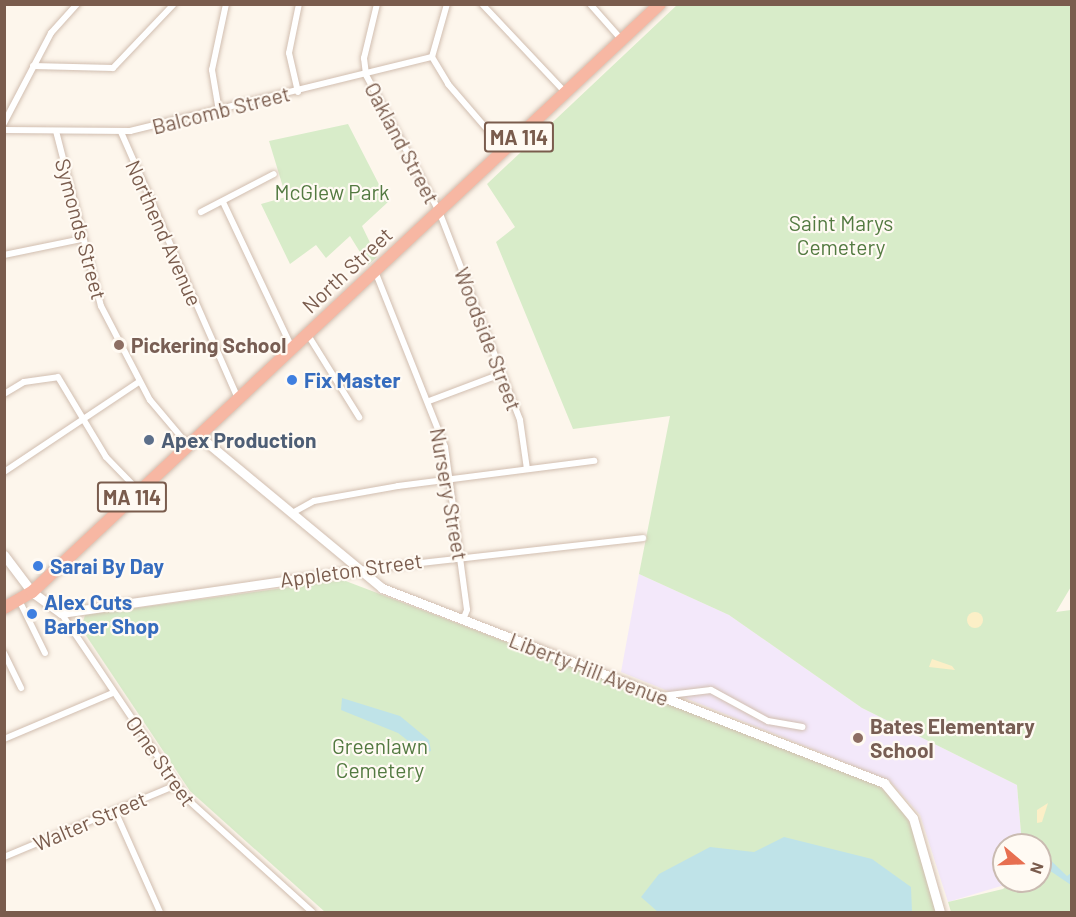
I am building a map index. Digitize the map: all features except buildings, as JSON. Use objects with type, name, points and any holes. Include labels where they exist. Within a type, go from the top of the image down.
[{"type":"highway","name":"North Street","points":[[4,608],[32,592],[660,4]]},
{"type":"main road","name":"Liberty Hill Avenue","points":[[199,436],[236,471],[294,512],[358,570],[390,592],[884,783],[913,818],[940,912]]},
{"type":"main road","name":"Orne Street","points":[[4,555],[32,592],[61,613]]},
{"type":"main road","name":"Appleton Street","points":[[61,613],[358,570]]},
{"type":"street","points":[[4,123],[51,33],[77,4]]},
{"type":"street","points":[[33,66],[113,68],[174,4]]},
{"type":"street","points":[[219,111],[212,70],[226,4]]},
{"type":"street","points":[[298,92],[289,53],[299,4]]},
{"type":"street","name":"Oakland Street","points":[[377,4],[364,58],[366,75],[439,211]]},
{"type":"street","points":[[447,4],[432,57],[448,84],[505,150]]},
{"type":"street","points":[[482,4],[566,93]]},
{"type":"street","points":[[590,4],[622,40]]},
{"type":"street","name":"Balcomb Street","points":[[4,130],[120,132],[219,111],[432,57]]},
{"type":"street","name":"Symonds Street","points":[[56,131],[101,306],[140,382],[188,445]]},
{"type":"street","name":"Northend Avenue","points":[[120,132],[239,398]]},
{"type":"street","points":[[201,212],[274,174]]},
{"type":"street","points":[[223,202],[292,348]]},
{"type":"street","name":"Woodside Street","points":[[439,211],[523,430],[527,469]]},
{"type":"street","points":[[4,255],[82,239]]},
{"type":"street","name":"Nursery Street","points":[[375,271],[429,402],[449,478],[468,610],[463,620]]},
{"type":"street","points":[[307,334],[359,417]]},
{"type":"street","points":[[429,402],[501,374]]},
{"type":"street","points":[[4,394],[24,382],[58,377],[106,457],[139,491]]},
{"type":"street","points":[[4,472],[140,382]]},
{"type":"street","points":[[294,512],[314,501],[449,478],[594,461]]},
{"type":"street","name":"Appleton Street","points":[[358,570],[461,555],[643,538]]},
{"type":"street","points":[[19,599],[45,653]]},
{"type":"street","name":"Orne Street","points":[[61,613],[176,785],[224,838],[311,912]]},
{"type":"street","points":[[4,653],[21,688]]},
{"type":"street","points":[[661,697],[711,690],[768,721],[802,727]]},
{"type":"street","points":[[4,739],[113,693]]},
{"type":"street","name":"Walter Street","points":[[4,857],[176,785]]},
{"type":"street","points":[[115,811],[160,912]]},
{"type":"shaded area","name":"Bates Elementary School","points":[[639,574],[729,615],[862,708],[1017,785],[1021,833],[992,833],[992,889],[948,902],[920,815],[889,780],[621,672]]},
{"type":"green space","name":"Saint Marys Cemetery","points":[[677,5],[1071,5],[1072,585],[1056,612],[1071,610],[1071,912],[951,912],[948,902],[992,892],[1052,893],[1052,833],[1021,833],[1017,785],[862,708],[729,615],[639,574],[670,416],[573,429],[496,242],[515,227],[487,184]]},
{"type":"green space","name":"McGlew Park","points":[[348,124],[388,202],[362,226],[377,257],[368,265],[350,236],[326,258],[316,245],[290,264],[261,204],[286,197],[269,141]]},
{"type":"green space","name":"Greenlawn Cemetery","points":[[343,580],[872,781],[896,800],[911,825],[936,912],[325,912],[190,791],[81,628],[85,615]]},
{"type":"sand","points":[[972,612],[978,612],[983,620],[981,626],[972,628],[967,623],[967,617]]},
{"type":"sand","points":[[932,659],[952,666],[955,670],[929,667]]},
{"type":"sand","points":[[1048,803],[1042,822],[1037,823],[1037,810]]},
{"type":"water","points":[[342,698],[400,716],[429,740],[431,751],[424,753],[398,733],[341,710]]},
{"type":"water","points":[[784,837],[872,859],[911,887],[912,912],[658,912],[641,897],[659,874],[710,847],[754,852]]},
{"type":"water","points":[[1052,862],[1067,876],[1071,873],[1071,885],[1052,872]]},
{"type":"place","name":"Pickering School","points":[[119,345]]},
{"type":"place","name":"Fix Master","points":[[292,380]]},
{"type":"place","name":"Apex Production","points":[[149,440]]},
{"type":"place","name":"Sarai By Day","points":[[38,566]]},
{"type":"place","name":"Alex Cuts Barber Shop","points":[[32,614]]},
{"type":"place","name":"Bates Elementary School","points":[[858,738]]}]
